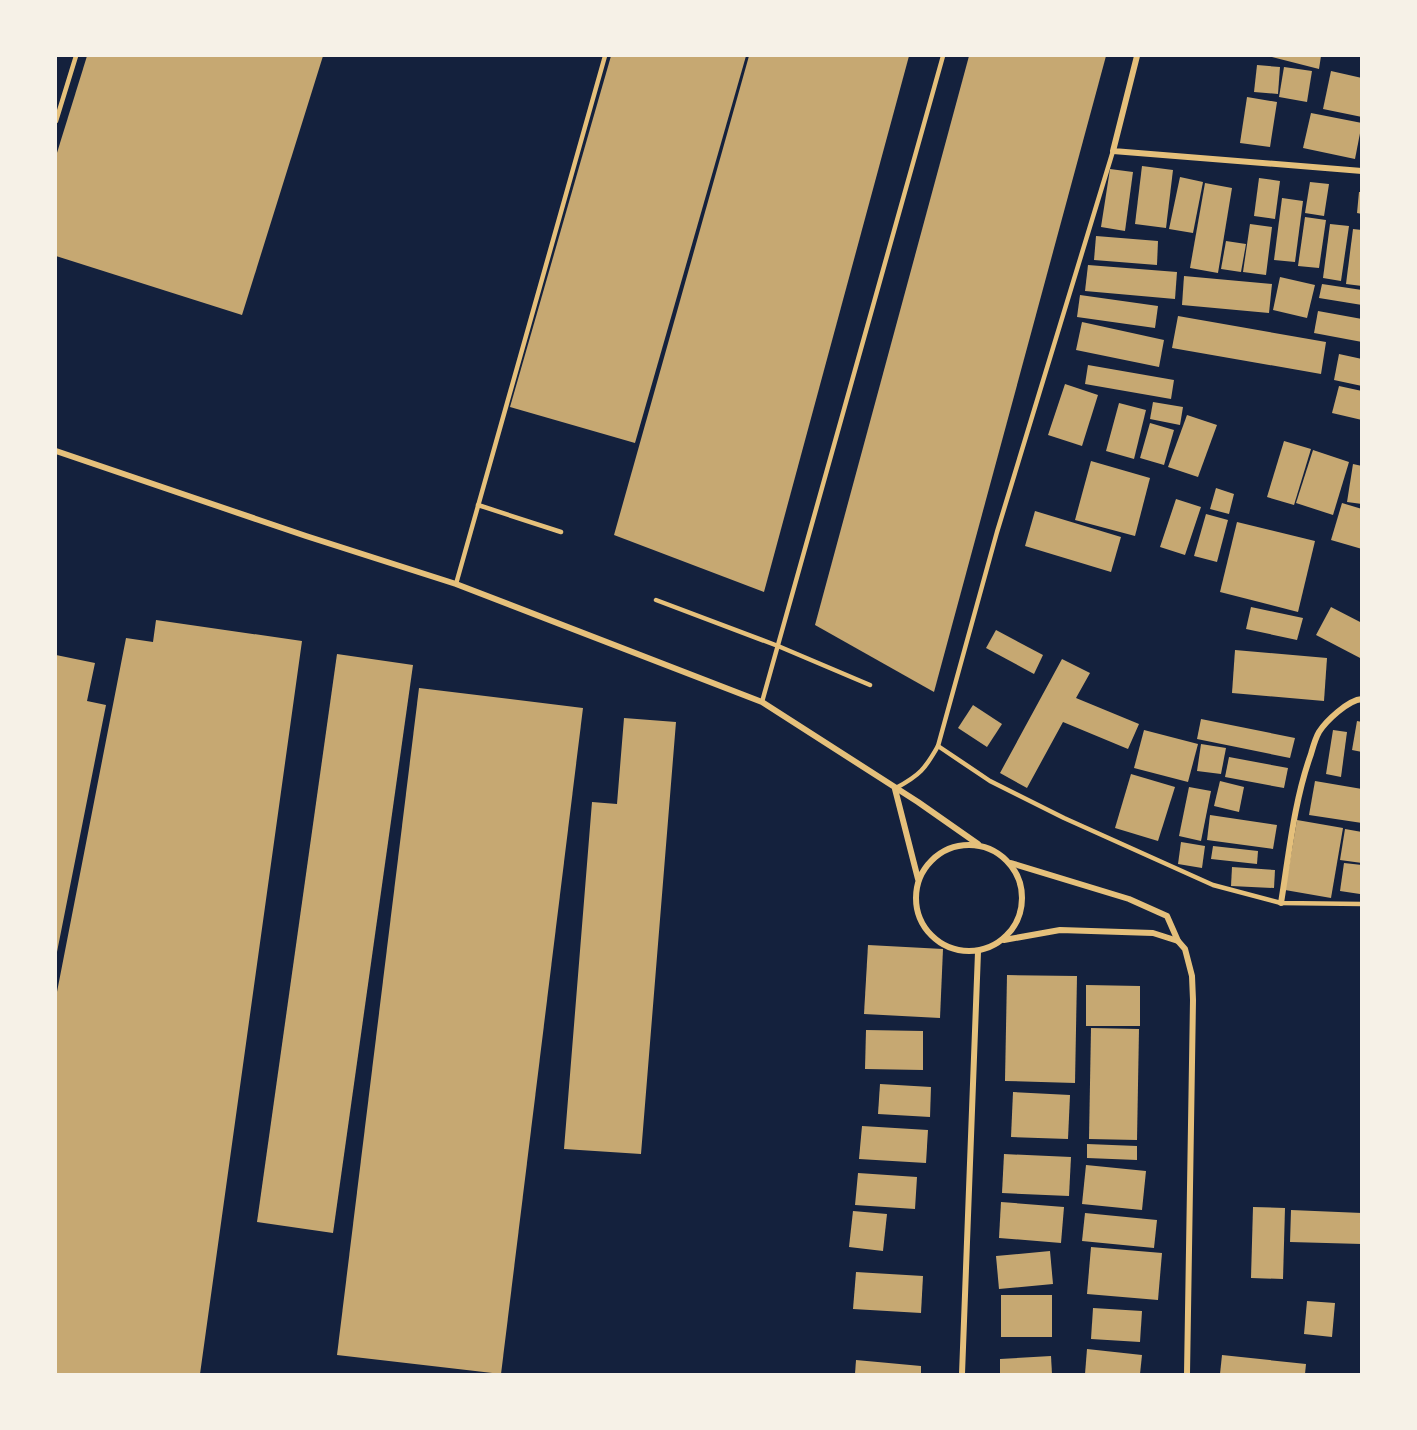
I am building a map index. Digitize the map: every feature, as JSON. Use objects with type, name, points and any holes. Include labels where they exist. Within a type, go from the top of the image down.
[{"type":"street","points":[[1137,56],[1113,151],[1362,171]]},
{"type":"street","points":[[56,451],[306,537],[456,584],[762,702],[918,802],[978,844],[996,851],[1011,863],[1129,899],[1167,916],[1178,941],[1185,949],[1192,976],[1187,1374]]},
{"type":"street","points":[[1281,903],[1295,817],[1304,777],[1319,732],[1338,711],[1356,699],[1362,699]]},
{"type":"street","points":[[895,789],[918,879],[915,907],[927,933],[950,949],[978,952],[1004,940],[1060,930],[1153,933],[1178,941]]},
{"type":"street","points":[[918,879],[932,858],[953,846],[978,844]]},
{"type":"street","points":[[1004,940],[1020,917],[1023,889],[1011,863]]},
{"type":"street","points":[[962,1374],[978,952]]},
{"type":"lane","points":[[56,121],[76,56]]},
{"type":"lane","points":[[456,584],[606,56]]},
{"type":"lane","points":[[762,702],[943,56]]},
{"type":"lane","points":[[895,789],[925,769],[938,746],[997,532],[1113,151]]},
{"type":"lane","points":[[478,505],[561,531]]},
{"type":"lane","points":[[656,600],[778,646],[870,685]]},
{"type":"lane","points":[[938,746],[990,781],[1064,818],[1213,885],[1281,903],[1362,904]]},
{"type":"building","points":[[87,56],[323,56],[242,315],[56,256],[56,156]]},
{"type":"building","points":[[611,56],[746,56],[635,443],[510,407]]},
{"type":"building","points":[[749,56],[909,56],[764,592],[614,535]]},
{"type":"building","points":[[969,56],[1106,56],[934,692],[815,625]]},
{"type":"building","points":[[1268,56],[1321,56],[1319,69]]},
{"type":"building","points":[[1257,65],[1280,67],[1278,94],[1254,92]]},
{"type":"building","points":[[1284,67],[1312,71],[1307,102],[1279,97]]},
{"type":"building","points":[[1331,71],[1362,78],[1362,117],[1323,109]]},
{"type":"building","points":[[1247,97],[1277,102],[1270,147],[1240,143]]},
{"type":"building","points":[[1311,113],[1362,123],[1355,159],[1303,148]]},
{"type":"building","points":[[1142,166],[1173,170],[1166,228],[1135,224]]},
{"type":"building","points":[[1110,169],[1133,172],[1125,231],[1101,227]]},
{"type":"building","points":[[1180,177],[1203,182],[1193,233],[1169,229]]},
{"type":"building","points":[[1259,178],[1280,181],[1275,219],[1254,216]]},
{"type":"building","points":[[1310,182],[1329,184],[1324,216],[1305,213]]},
{"type":"building","points":[[1205,183],[1232,188],[1218,273],[1190,268]]},
{"type":"building","points":[[1359,192],[1362,192],[1362,214],[1357,213]]},
{"type":"building","points":[[1282,198],[1303,201],[1295,262],[1274,260]]},
{"type":"building","points":[[1305,217],[1326,220],[1319,268],[1298,266]]},
{"type":"building","points":[[1250,224],[1272,227],[1266,275],[1243,272]]},
{"type":"building","points":[[1330,224],[1349,226],[1341,281],[1323,278]]},
{"type":"building","points":[[1353,229],[1362,230],[1362,286],[1346,284]]},
{"type":"building","points":[[1096,236],[1158,241],[1157,265],[1094,260]]},
{"type":"building","points":[[1226,241],[1246,244],[1241,272],[1221,269]]},
{"type":"building","points":[[1088,265],[1177,272],[1175,299],[1085,291]]},
{"type":"building","points":[[1184,276],[1272,284],[1269,313],[1182,305]]},
{"type":"building","points":[[1280,277],[1315,285],[1307,318],[1273,310]]},
{"type":"building","points":[[1322,284],[1362,290],[1362,305],[1319,298]]},
{"type":"building","points":[[1080,295],[1158,306],[1155,328],[1077,317]]},
{"type":"building","points":[[1318,311],[1362,319],[1362,342],[1314,333]]},
{"type":"building","points":[[1178,316],[1326,342],[1321,374],[1172,348]]},
{"type":"building","points":[[1082,322],[1164,340],[1159,367],[1076,350]]},
{"type":"building","points":[[1339,354],[1362,359],[1362,386],[1334,380]]},
{"type":"building","points":[[1088,365],[1174,380],[1171,399],[1085,384]]},
{"type":"building","points":[[1065,384],[1098,395],[1082,446],[1048,435]]},
{"type":"building","points":[[1339,386],[1362,391],[1362,420],[1332,413]]},
{"type":"building","points":[[1153,402],[1183,407],[1180,425],[1150,419]]},
{"type":"building","points":[[1119,403],[1146,410],[1134,459],[1106,451]]},
{"type":"building","points":[[1187,415],[1217,425],[1198,477],[1168,467]]},
{"type":"building","points":[[1150,423],[1174,430],[1164,465],[1140,458]]},
{"type":"building","points":[[1284,441],[1311,449],[1294,505],[1267,497]]},
{"type":"building","points":[[1313,450],[1349,462],[1333,515],[1296,503]]},
{"type":"building","points":[[1091,461],[1150,478],[1135,536],[1075,520]]},
{"type":"building","points":[[1353,464],[1362,466],[1362,504],[1347,502]]},
{"type":"building","points":[[1216,488],[1234,494],[1229,514],[1210,509]]},
{"type":"building","points":[[1176,499],[1201,507],[1185,555],[1160,547]]},
{"type":"building","points":[[1342,503],[1362,509],[1362,549],[1331,540]]},
{"type":"building","points":[[1035,511],[1121,537],[1111,572],[1025,546]]},
{"type":"building","points":[[1206,514],[1228,520],[1217,562],[1194,556]]},
{"type":"building","points":[[1237,522],[1315,541],[1298,612],[1220,592]]},
{"type":"building","points":[[1251,607],[1303,618],[1297,640],[1246,629]]},
{"type":"building","points":[[1331,607],[1362,623],[1362,659],[1316,635]]},
{"type":"building","points":[[156,620],[302,641],[200,1374],[56,1374],[56,997],[126,638],[153,642]]},
{"type":"building","points":[[996,630],[1043,655],[1034,674],[986,648]]},
{"type":"building","points":[[1235,650],[1327,658],[1324,701],[1232,693]]},
{"type":"building","points":[[337,654],[413,665],[333,1233],[257,1222]]},
{"type":"building","points":[[56,655],[95,663],[87,701],[106,705],[57,952]]},
{"type":"building","points":[[1062,659],[1090,673],[1076,698],[1139,724],[1128,749],[1063,722],[1027,788],[1000,773]]},
{"type":"building","points":[[419,688],[583,708],[501,1374],[337,1355]]},
{"type":"building","points":[[973,705],[1002,724],[987,747],[958,728]]},
{"type":"building","points":[[624,718],[676,722],[641,1154],[564,1149],[592,802],[617,804]]},
{"type":"building","points":[[1201,719],[1295,738],[1290,758],[1197,739]]},
{"type":"building","points":[[1357,721],[1362,722],[1362,752],[1352,750]]},
{"type":"building","points":[[1144,730],[1198,744],[1188,782],[1134,768]]},
{"type":"building","points":[[1333,730],[1347,732],[1341,777],[1326,774]]},
{"type":"building","points":[[1201,744],[1226,748],[1221,774],[1197,771]]},
{"type":"building","points":[[1229,757],[1288,768],[1284,788],[1225,777]]},
{"type":"building","points":[[1131,774],[1175,787],[1158,841],[1115,828]]},
{"type":"building","points":[[1220,781],[1244,787],[1239,812],[1214,806]]},
{"type":"building","points":[[1315,781],[1362,789],[1362,823],[1309,815]]},
{"type":"building","points":[[1189,787],[1211,791],[1201,841],[1179,836]]},
{"type":"building","points":[[1210,815],[1277,825],[1273,849],[1207,840]]},
{"type":"building","points":[[1297,820],[1343,828],[1331,898],[1285,890]]},
{"type":"building","points":[[1345,829],[1362,832],[1362,863],[1340,860]]},
{"type":"building","points":[[1181,842],[1205,846],[1202,868],[1178,864]]},
{"type":"building","points":[[1213,846],[1258,851],[1257,864],[1211,859]]},
{"type":"building","points":[[1344,863],[1362,865],[1360,894],[1340,891]]},
{"type":"building","points":[[1232,867],[1275,870],[1274,888],[1231,886]]},
{"type":"building","points":[[868,945],[943,949],[940,1018],[864,1014]]},
{"type":"building","points":[[1007,975],[1077,976],[1075,1083],[1005,1081]]},
{"type":"building","points":[[1086,985],[1140,986],[1140,1026],[1086,1026]]},
{"type":"building","points":[[1091,1028],[1139,1029],[1137,1140],[1089,1139]]},
{"type":"building","points":[[866,1030],[923,1031],[923,1070],[865,1069]]},
{"type":"building","points":[[880,1084],[931,1087],[930,1117],[878,1114]]},
{"type":"building","points":[[1013,1092],[1070,1095],[1068,1139],[1011,1137]]},
{"type":"building","points":[[862,1126],[928,1130],[926,1163],[859,1159]]},
{"type":"building","points":[[1087,1144],[1137,1146],[1137,1160],[1087,1158]]},
{"type":"building","points":[[1004,1154],[1071,1157],[1069,1196],[1002,1193]]},
{"type":"building","points":[[1086,1165],[1146,1171],[1142,1210],[1082,1204]]},
{"type":"building","points":[[858,1173],[917,1177],[915,1209],[855,1205]]},
{"type":"building","points":[[1001,1202],[1064,1207],[1061,1243],[999,1238]]},
{"type":"building","points":[[1253,1207],[1285,1208],[1283,1279],[1251,1278]]},
{"type":"building","points":[[1291,1210],[1362,1213],[1362,1244],[1290,1242]]},
{"type":"building","points":[[853,1211],[887,1214],[883,1251],[849,1247]]},
{"type":"building","points":[[1085,1213],[1157,1220],[1154,1248],[1082,1241]]},
{"type":"building","points":[[1091,1247],[1162,1253],[1158,1300],[1087,1294]]},
{"type":"building","points":[[1050,1251],[1053,1284],[999,1289],[996,1256]]},
{"type":"building","points":[[856,1272],[923,1276],[921,1313],[853,1309]]},
{"type":"building","points":[[1001,1295],[1052,1295],[1052,1337],[1001,1337]]},
{"type":"building","points":[[1307,1301],[1335,1303],[1332,1337],[1304,1334]]},
{"type":"building","points":[[1093,1308],[1142,1311],[1140,1342],[1091,1339]]},
{"type":"building","points":[[1087,1349],[1142,1355],[1140,1374],[1085,1374]]},
{"type":"building","points":[[1222,1355],[1306,1364],[1305,1374],[1220,1374]]},
{"type":"building","points":[[1051,1356],[1052,1374],[1000,1374],[1000,1359]]},
{"type":"building","points":[[856,1360],[921,1366],[921,1374],[855,1374]]}]
